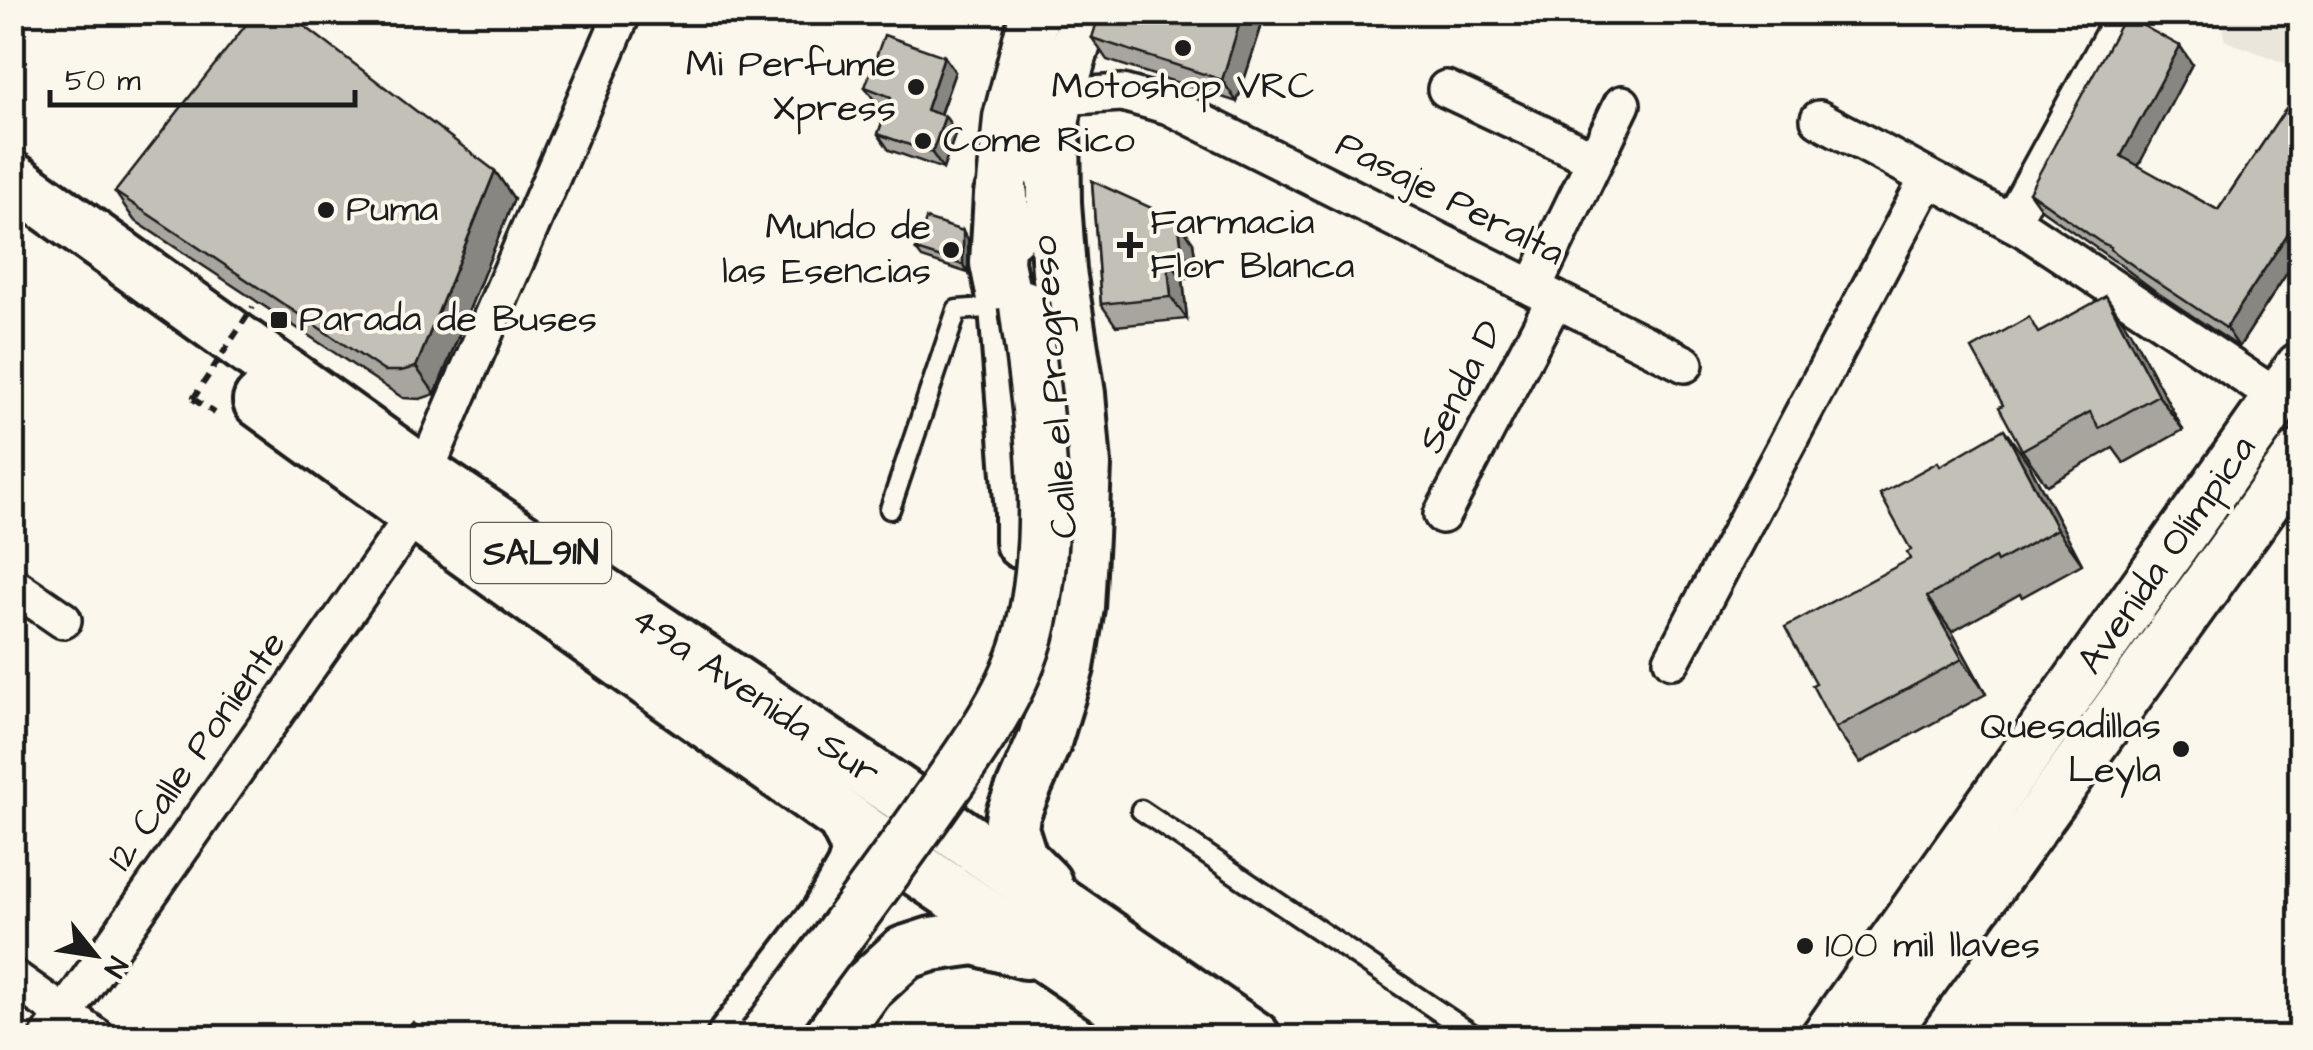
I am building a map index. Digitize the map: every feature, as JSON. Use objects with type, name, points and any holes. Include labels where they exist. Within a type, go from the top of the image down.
[{"type":"main road","points":[[1056,113],[1054,204],[1059,271],[1078,394],[1084,465],[1077,607],[1067,667],[1011,829],[1021,860],[1078,917]]},
{"type":"main road","name":"49a Avenida Sur","points":[[12,179],[844,819],[1166,1038]]},
{"type":"main road","points":[[841,755],[897,784],[913,786],[933,780],[946,768],[964,738],[995,670],[1012,618],[1019,583],[1026,305],[997,263],[1001,195]]},
{"type":"main road","name":"49a Avenida Sur","points":[[12,220],[420,494],[841,755],[1254,1038]]},
{"type":"main road","points":[[964,738],[963,766],[980,790],[1008,796],[1022,792]]},
{"type":"main road","points":[[734,1038],[827,916],[853,870],[858,855],[844,819]]},
{"type":"main road","points":[[827,916],[840,907],[872,904],[897,923],[904,953]]},
{"type":"main road","points":[[830,1038],[867,987],[904,953],[932,944],[975,938],[1011,946],[1069,969]]},
{"type":"street","name":"12 Calle Poniente","points":[[56,1026],[420,494],[623,12]]},
{"type":"street","name":"Calle el Progreso","points":[[1001,195],[1008,118],[1035,12]]},
{"type":"street","name":"Calle el Progreso","points":[[922,845],[987,774],[1014,731],[1034,694],[1058,626],[1068,543],[1063,434],[1026,305],[1043,219],[1045,176],[1056,113],[1086,12]]},
{"type":"street","points":[[2012,222],[2126,12]]},
{"type":"street","points":[[1446,89],[1595,159]]},
{"type":"street","name":"Pasaje Peralta","points":[[1056,113],[1122,93],[1169,106],[1685,364]]},
{"type":"street","name":"Senda D","points":[[1442,515],[1544,294],[1595,159],[1622,104]]},
{"type":"street","points":[[1818,119],[2012,222],[2289,382]]},
{"type":"street","points":[[1672,660],[1928,178]]},
{"type":"street","name":"Avenida Olímpica","points":[[1825,1038],[2289,382]]},
{"type":"street","name":"Avenida Olímpica","points":[[1881,1038],[2300,454]]},
{"type":"street","points":[[12,584],[63,620]]},
{"type":"street","points":[[762,1038],[922,845]]},
{"type":"street","points":[[802,1038],[922,845]]},
{"type":"street","points":[[12,978],[56,1026],[98,1038]]},
{"type":"lane","points":[[890,509],[957,310],[1026,305]]},
{"type":"lane","points":[[1141,810],[1478,1038]]},
{"type":"path","points":[[192,399],[253,307]]},
{"type":"shaded area","points":[[2223,13],[2300,13],[2300,69],[2224,40]]},
{"type":"building","name":"Puma","points":[[256,12],[286,12],[495,171],[416,367],[384,371],[115,192]]},
{"type":"building","points":[[1100,12],[1243,12],[1222,80],[1092,38]]},
{"type":"building","points":[[2125,16],[2180,46],[2121,156],[2218,210],[2300,88],[2300,215],[2226,328],[2029,192]]},
{"type":"building","points":[[884,35],[944,56],[926,110],[945,116],[932,153],[878,134],[891,97],[865,87]]},
{"type":"building","points":[[1092,181],[1178,220],[1182,250],[1167,257],[1171,297],[1101,304]]},
{"type":"building","name":"Mundo de las Esencias","points":[[926,219],[963,231],[963,265],[916,250]]},
{"type":"building","points":[[2106,296],[2158,395],[2099,428],[2090,412],[2022,450],[1972,349],[2029,317],[2038,333]]},
{"type":"building","points":[[2004,429],[2057,529],[1997,562],[1995,558],[1927,597],[1962,659],[1835,728],[1785,627],[1910,559],[1907,552],[1911,550],[1880,494],[1938,462],[1940,466]]},
{"type":"building","points":[[413,1022],[438,1038],[403,1038]]},
{"type":"place","name":"Motoshop VRC","points":[[1183,48]]},
{"type":"place","name":"Mi Perfume Xpress","points":[[916,87]]},
{"type":"place","name":"Come Rico","points":[[923,141]]},
{"type":"place","name":"Puma","points":[[326,210]]},
{"type":"place","name":"Farmacia Flor Blanca","points":[[1130,245]]},
{"type":"place","name":"Mundo de las Esencias","points":[[951,250]]},
{"type":"place","name":"Parada de Buses","points":[[279,320]]},
{"type":"place","name":"Quesadillas Leyla","points":[[2181,749]]},
{"type":"place","name":"100 mil llaves","points":[[1805,946]]}]
